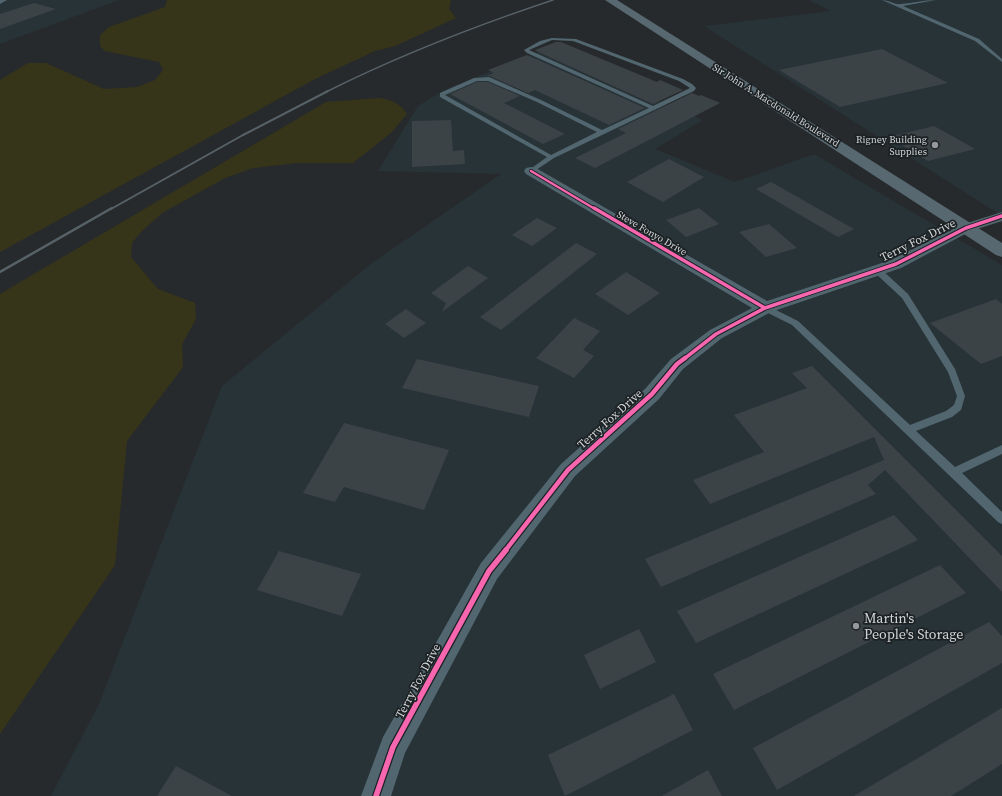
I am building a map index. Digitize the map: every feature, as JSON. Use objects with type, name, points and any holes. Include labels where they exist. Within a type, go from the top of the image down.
[{"type":"main road","name":"Sir John A. Macdonald Boulevard","points":[[616,1],[869,151]]},
{"type":"main road","name":"Sir John A. Macdonald Boulevard","points":[[616,1],[1002,233]]},
{"type":"main road","name":"Sir John A. Macdonald Boulevard","points":[[981,220],[1002,251]]},
{"type":"street","name":"Steve Fonyo Drive","points":[[531,171],[765,308]]},
{"type":"street","name":"Terry Fox Drive","points":[[376,796],[393,747],[489,571],[568,470],[652,394],[677,364],[716,334],[765,308],[896,264],[981,220]]},
{"type":"lane","points":[[884,0],[977,40],[1002,60]]},
{"type":"lane","points":[[898,6],[934,0]]},
{"type":"lane","points":[[531,171],[536,166],[601,132],[653,108],[692,90],[693,88],[681,80],[574,40],[552,39],[526,50],[653,108]]},
{"type":"lane","points":[[551,158],[442,96],[442,94],[476,79],[489,79],[539,101],[601,132]]},
{"type":"lane","points":[[878,271],[905,296],[952,371],[961,396],[958,407],[949,414],[909,430]]},
{"type":"lane","points":[[765,308],[795,323],[1002,519]]},
{"type":"lane","points":[[954,472],[1002,449]]},
{"type":"shaded area","points":[[0,0],[119,0],[0,44]]},
{"type":"shaded area","points":[[167,0],[451,0],[449,9],[456,18],[395,46],[375,51],[315,79],[0,252],[0,80],[28,63],[46,63],[104,89],[137,87],[155,80],[163,70],[159,62],[105,51],[100,46],[100,35],[109,27],[165,7]]},
{"type":"shaded area","points":[[808,0],[1002,0],[1002,216],[704,26],[831,11]]},
{"type":"shaded area","points":[[541,51],[703,120],[655,149],[735,182],[814,154],[1002,265],[1002,796],[51,796],[99,704],[222,386],[372,263],[501,174],[378,171],[418,106],[444,90]]},
{"type":"shaded area","points":[[379,98],[388,100],[402,107],[407,114],[392,132],[353,163],[297,163],[253,168],[225,178],[162,213],[141,232],[132,243],[131,257],[158,289],[195,303],[196,319],[182,344],[183,367],[127,441],[115,565],[0,734],[0,294],[326,102]]},
{"type":"building","points":[[34,3],[56,9],[0,29],[0,14]]},
{"type":"building","points":[[556,42],[561,42],[657,82],[660,80],[683,90],[653,104],[535,50]]},
{"type":"building","points":[[882,49],[948,83],[840,107],[779,70]]},
{"type":"building","points":[[527,55],[645,108],[609,125],[535,90],[528,93],[490,76],[486,76],[494,73],[488,70]]},
{"type":"building","points":[[477,82],[488,82],[520,96],[504,103],[565,134],[543,144],[450,94]]},
{"type":"building","points":[[692,93],[720,103],[595,168],[575,158],[626,133],[618,129]]},
{"type":"building","points":[[451,120],[453,151],[464,150],[465,164],[412,167],[412,121]]},
{"type":"building","name":"Rigney Building Supplies","points":[[934,126],[975,149],[928,161],[889,137]]},
{"type":"building","points":[[669,159],[704,177],[663,202],[627,182]]},
{"type":"building","points":[[771,182],[854,229],[838,237],[756,189]]},
{"type":"building","points":[[699,208],[719,224],[686,237],[666,220]]},
{"type":"building","points":[[537,218],[557,228],[532,246],[512,235]]},
{"type":"building","points":[[769,224],[797,248],[766,257],[739,232]]},
{"type":"building","points":[[576,243],[597,254],[501,330],[480,317]]},
{"type":"building","points":[[468,266],[488,278],[442,312],[446,303],[431,293]]},
{"type":"building","points":[[626,272],[660,293],[628,315],[595,294]]},
{"type":"building","points":[[996,299],[1002,304],[1002,356],[981,364],[930,323]]},
{"type":"building","points":[[406,309],[426,323],[404,338],[385,324]]},
{"type":"building","points":[[574,318],[600,331],[583,350],[594,356],[574,378],[536,358]]},
{"type":"building","points":[[417,359],[539,386],[529,417],[402,388]]},
{"type":"building","points":[[812,366],[1002,556],[1002,592],[885,470],[868,485],[876,494],[661,587],[645,559],[884,460],[874,437],[710,504],[693,480],[764,452],[734,415],[807,388],[792,373]]},
{"type":"building","points":[[344,423],[449,450],[424,510],[344,487],[335,502],[303,493]]},
{"type":"building","points":[[894,515],[918,540],[696,643],[677,611]]},
{"type":"building","points":[[279,551],[361,574],[342,616],[257,590]]},
{"type":"building","points":[[940,565],[966,593],[734,710],[713,674]]},
{"type":"building","points":[[989,622],[1002,636],[1002,663],[777,790],[753,748]]},
{"type":"building","points":[[639,629],[656,662],[600,689],[584,655]]},
{"type":"building","points":[[674,694],[693,730],[565,796],[548,755]]},
{"type":"building","points":[[1002,708],[1002,764],[951,796],[854,796]]},
{"type":"building","points":[[176,766],[232,796],[157,796]]},
{"type":"building","points":[[708,770],[722,796],[662,796]]},
{"type":"railway","points":[[328,91],[354,78],[438,42],[553,0]]},
{"type":"railway","points":[[111,209],[243,135],[328,91]]},
{"type":"railway","points":[[0,272],[112,208]]},
{"type":"cycle path","points":[[531,171],[765,308]]},
{"type":"cycle path","points":[[376,796],[393,747],[489,571],[568,470],[652,394],[677,364],[716,334],[765,308],[896,264],[966,228],[1002,216]]},
{"type":"place","name":"Rigney Building Supplies","points":[[935,145]]},
{"type":"place","name":"Martin's People's Storage","points":[[856,626]]}]
